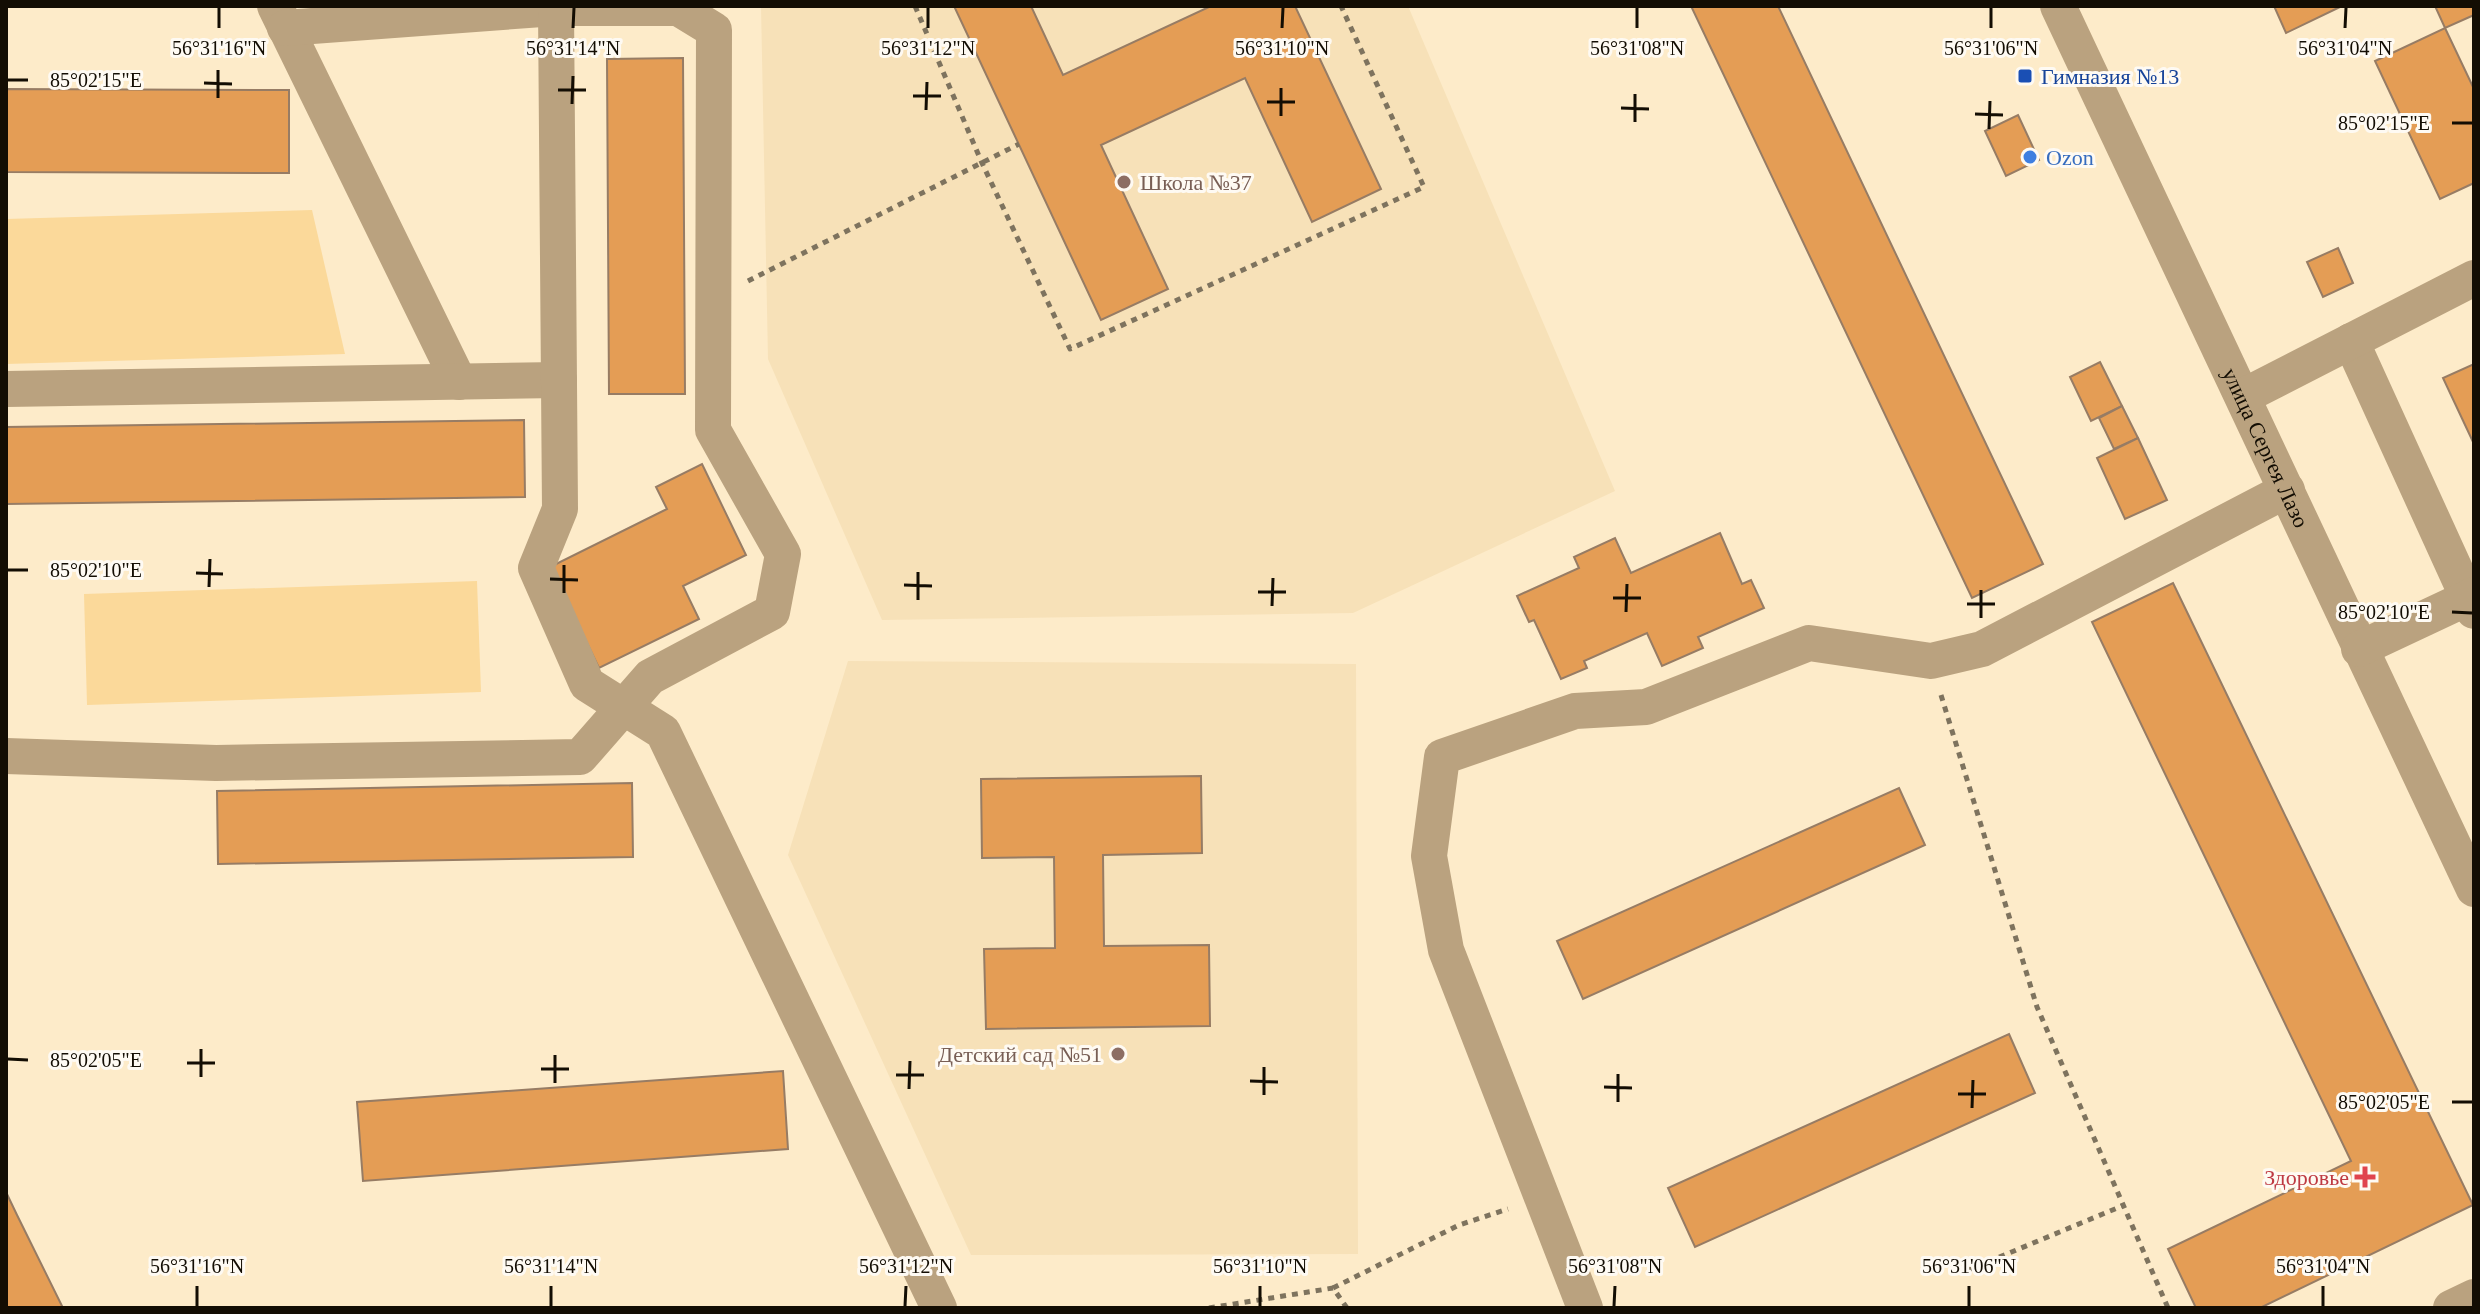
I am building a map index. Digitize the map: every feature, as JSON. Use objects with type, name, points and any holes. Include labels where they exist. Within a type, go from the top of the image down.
[{"type":"street","name":"улица Сергея Лазо","points":[[2058,6],[2474,889]]},
{"type":"street","points":[[556,8],[560,509],[536,568],[587,684],[663,732],[939,1308]]},
{"type":"street","points":[[6,756],[216,763],[580,757],[650,677],[772,612],[783,554],[713,430],[714,30],[678,8],[556,8],[280,17],[459,382]]},
{"type":"street","points":[[2244,396],[2474,278]]},
{"type":"street","points":[[2351,341],[2472,601],[2359,649]]},
{"type":"street","points":[[6,389],[559,380]]},
{"type":"street","points":[[1585,1308],[1446,950],[1429,856],[1442,757],[1575,711],[1646,707],[1809,643],[1931,661],[1982,649],[2287,490]]},
{"type":"street","points":[[2451,1308],[2474,1297]]},
{"type":"path","points":[[915,6],[982,163],[1070,349],[1424,187],[1341,6]]},
{"type":"path","points":[[714,294],[764,274],[1019,144]]},
{"type":"path","points":[[1931,661],[2037,1007],[2168,1308]]},
{"type":"path","points":[[1209,1308],[1333,1288],[1459,1225],[1543,1198]]},
{"type":"path","points":[[1966,1271],[2122,1206]]},
{"type":"path","points":[[1333,1288],[1347,1308]]},
{"type":"shaded area","name":"Школа №37","points":[[761,6],[1408,6],[1615,491],[1353,613],[882,620],[768,359]]},
{"type":"shaded area","points":[[312,210],[345,354],[6,364],[6,219]]},
{"type":"shaded area","points":[[477,581],[481,692],[87,705],[84,594]]},
{"type":"shaded area","name":"Детский сад №51","points":[[848,661],[1356,664],[1358,1254],[971,1255],[788,855]]},
{"type":"building","points":[[954,6],[1031,6],[1063,75],[1211,6],[1295,6],[1381,189],[1312,222],[1245,78],[1101,145],[1168,289],[1101,320]]},
{"type":"building","points":[[1691,6],[1778,6],[2043,564],[1972,598]]},
{"type":"building","points":[[2274,6],[2342,6],[2286,33]]},
{"type":"building","points":[[2435,6],[2474,6],[2474,15],[2445,28]]},
{"type":"building","points":[[2445,28],[2474,89],[2474,183],[2440,199],[2375,61]]},
{"type":"building","points":[[683,58],[685,394],[609,394],[607,59]]},
{"type":"building","points":[[6,89],[289,90],[289,173],[6,172]]},
{"type":"building","points":[[2018,115],[2039,160],[2006,176],[1985,131]]},
{"type":"building","points":[[2338,248],[2353,283],[2323,297],[2307,262]]},
{"type":"building","points":[[2100,362],[2122,406],[2091,421],[2070,377]]},
{"type":"building","points":[[2474,364],[2474,444],[2443,378]]},
{"type":"building","points":[[2122,406],[2138,438],[2114,449],[2099,418]]},
{"type":"building","points":[[524,420],[525,497],[6,504],[6,427]]},
{"type":"building","points":[[2138,438],[2167,500],[2125,519],[2097,458]]},
{"type":"building","points":[[702,464],[746,555],[683,586],[699,619],[599,668],[550,567],[667,509],[656,487]]},
{"type":"building","points":[[1720,533],[1742,584],[1751,580],[1764,608],[1698,637],[1703,648],[1662,666],[1647,633],[1584,661],[1587,668],[1561,679],[1534,620],[1529,622],[1517,596],[1579,568],[1574,557],[1615,538],[1631,573]]},
{"type":"building","points":[[2173,583],[2473,1205],[2260,1308],[2196,1308],[2168,1249],[2351,1161],[2092,622]]},
{"type":"building","name":"Детский сад №51","points":[[1201,776],[1202,853],[1103,855],[1104,946],[1209,945],[1210,1026],[986,1029],[984,949],[1055,948],[1054,857],[982,858],[981,779]]},
{"type":"building","points":[[632,783],[633,857],[218,864],[217,791]]},
{"type":"building","points":[[1899,788],[1925,845],[1583,999],[1557,941]]},
{"type":"building","points":[[2009,1034],[2035,1093],[1695,1247],[1668,1188]]},
{"type":"building","points":[[783,1071],[788,1149],[363,1181],[357,1102]]},
{"type":"building","points":[[6,1192],[17,1215],[63,1308],[6,1308]]},
{"type":"place","name":"Гимназия №13","points":[[2025,76]]},
{"type":"place","name":"Ozon","points":[[2030,157]]},
{"type":"place","name":"Школа №37","points":[[1124,182]]},
{"type":"place","name":"Детский сад №51","points":[[1118,1054]]},
{"type":"place","name":"Здоровье","points":[[2365,1177]]}]
